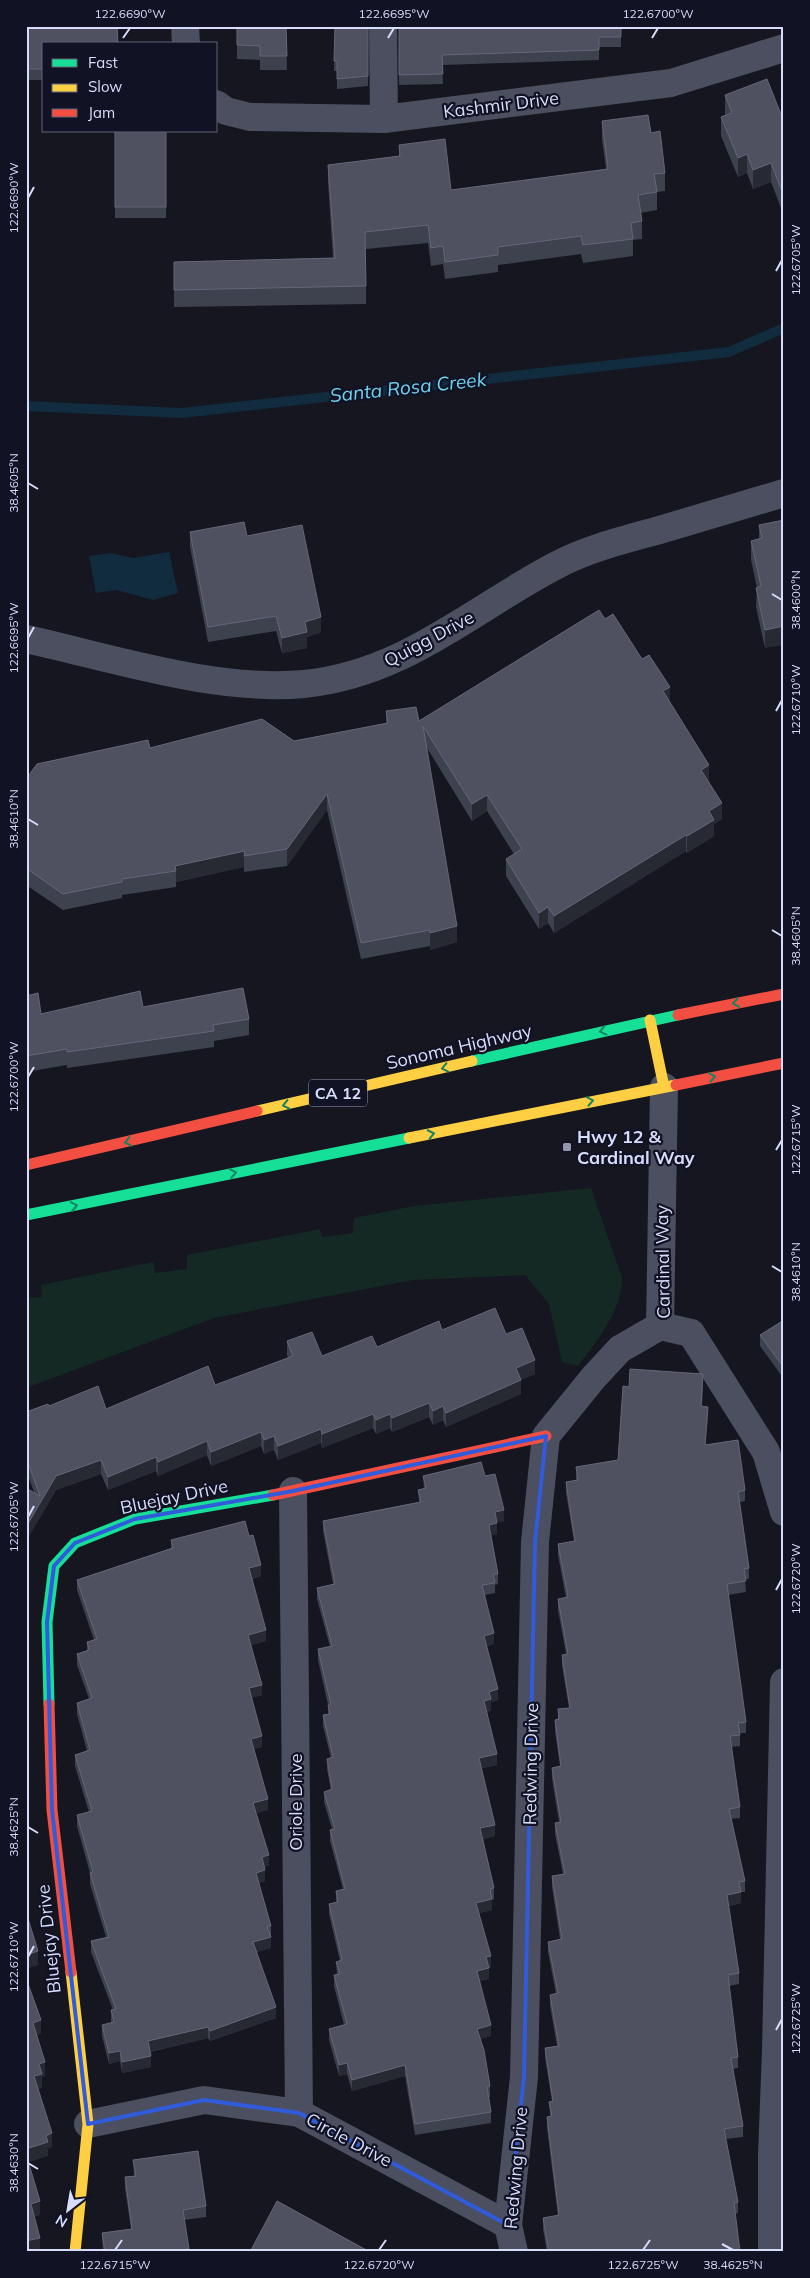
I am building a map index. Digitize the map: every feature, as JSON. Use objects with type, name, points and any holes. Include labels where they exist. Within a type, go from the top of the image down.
[{"type":"main road","name":"Sonoma Highway","points":[[26,1165],[650,1020],[784,994]]},
{"type":"main road","points":[[650,1020],[664,1087]]},
{"type":"main road","points":[[26,1215],[784,1063]]},
{"type":"main road","name":"Bluejay Drive","points":[[75,2252],[88,2124],[52,1810],[47,1622],[54,1566],[75,1543],[135,1519],[293,1491],[546,1436]]},
{"type":"street","points":[[185,26],[186,42]]},
{"type":"street","points":[[383,26],[384,119]]},
{"type":"street","name":"Kashmir Drive","points":[[218,105],[226,111],[250,117],[384,119],[671,84],[784,48]]},
{"type":"street","name":"Quigg Drive","points":[[26,639],[209,680],[265,685],[305,684],[350,674],[394,661],[558,564],[607,545],[784,493]]},
{"type":"street","name":"Cardinal Way","points":[[664,1087],[660,1326],[690,1333],[708,1359],[766,1452],[784,1512]]},
{"type":"street","points":[[546,1436],[594,1376],[620,1349],[660,1326]]},
{"type":"street","name":"Redwing Drive","points":[[514,2252],[508,2226],[524,2077],[535,1542],[546,1436]]},
{"type":"street","name":"Oriole Drive","points":[[293,1491],[298,2113]]},
{"type":"street","points":[[772,2252],[772,2155],[784,1682]]},
{"type":"street","name":"Circle Drive","points":[[88,2124],[204,2100],[298,2113],[508,2226]]},
{"type":"highlighted area","points":[[546,1436],[535,1542],[524,2077],[508,2225],[299,2113],[204,2100],[88,2124],[52,1810],[47,1622],[54,1566],[75,1543],[135,1519],[293,1491]]},
{"type":"green space","points":[[591,1188],[622,1278],[618,1302],[613,1314],[578,1366],[562,1362],[549,1304],[525,1275],[413,1280],[214,1318],[26,1388],[26,1298],[42,1297],[41,1285],[153,1262],[155,1273],[187,1269],[187,1255],[320,1229],[322,1237],[353,1233],[354,1218],[414,1206]]},
{"type":"water","points":[[169,552],[178,593],[153,600],[116,590],[96,593],[89,556],[110,553],[133,558]]},
{"type":"building","points":[[26,26],[117,26],[118,42],[42,42],[42,69],[26,69]]},
{"type":"building","points":[[237,26],[286,26],[287,56],[260,56],[260,46],[237,45]]},
{"type":"building","points":[[335,26],[368,26],[368,76],[337,79],[337,61],[334,61]]},
{"type":"building","points":[[399,26],[621,26],[621,37],[599,37],[599,50],[442,55],[443,74],[399,75]]},
{"type":"building","points":[[767,79],[784,122],[784,188],[781,189],[771,163],[753,170],[747,154],[738,158],[721,117],[732,113],[725,95]]},
{"type":"building","points":[[648,115],[651,133],[660,131],[665,173],[654,174],[657,192],[638,195],[642,221],[631,223],[633,239],[583,245],[581,236],[498,247],[498,255],[445,262],[443,246],[431,248],[428,225],[365,232],[366,286],[174,290],[174,262],[335,258],[328,165],[400,156],[399,145],[445,139],[451,190],[608,169],[602,121]]},
{"type":"building","points":[[115,132],[166,132],[166,207],[115,207]]},
{"type":"building","points":[[26,145],[28,215],[26,215]]},
{"type":"building","points":[[784,520],[784,626],[765,630],[756,588],[761,586],[751,541],[762,538],[759,525]]},
{"type":"building","points":[[244,522],[247,536],[302,525],[321,617],[305,622],[307,632],[282,638],[276,616],[208,627],[190,532]]},
{"type":"building","points":[[599,610],[605,619],[613,614],[642,659],[649,655],[670,687],[663,691],[709,765],[701,770],[722,803],[709,811],[714,820],[686,835],[554,916],[548,907],[539,913],[506,859],[522,849],[487,795],[472,804],[423,726],[457,926],[430,933],[430,930],[361,943],[327,794],[287,849],[244,856],[245,851],[175,866],[176,871],[122,879],[122,882],[63,894],[26,868],[26,779],[37,764],[148,740],[150,748],[262,719],[294,741],[388,723],[386,711],[416,707],[419,721]]},
{"type":"building","points":[[243,988],[249,1019],[213,1025],[214,1031],[67,1052],[67,1049],[26,1056],[26,996],[38,993],[41,1014],[140,991],[143,1007]]},
{"type":"building","points":[[495,1308],[506,1334],[522,1328],[535,1360],[516,1368],[521,1380],[446,1413],[443,1406],[433,1411],[429,1403],[392,1418],[390,1414],[376,1420],[373,1414],[322,1434],[321,1429],[278,1446],[274,1436],[264,1440],[261,1432],[211,1452],[207,1441],[158,1462],[156,1457],[108,1477],[101,1460],[56,1476],[26,1527],[26,1488],[40,1496],[26,1457],[26,1412],[48,1404],[49,1406],[98,1386],[106,1409],[208,1366],[215,1385],[293,1356],[287,1341],[312,1332],[322,1356],[372,1336],[377,1347],[439,1321],[442,1330]]},
{"type":"building","points":[[784,1320],[784,1368],[760,1335]]},
{"type":"building","points":[[630,1369],[703,1374],[701,1406],[708,1407],[705,1445],[738,1440],[745,1490],[738,1492],[749,1568],[744,1569],[746,1581],[727,1584],[746,1722],[738,1723],[740,1735],[730,1736],[740,1807],[729,1809],[745,1881],[739,1882],[741,1892],[727,1895],[739,1973],[728,1975],[738,2057],[731,2058],[743,2126],[724,2129],[738,2202],[734,2203],[740,2252],[598,2252],[600,2249],[584,2252],[549,2252],[543,2218],[559,2215],[547,2117],[552,2116],[549,2102],[553,2101],[545,2048],[559,2046],[550,1995],[558,1993],[548,1942],[562,1939],[552,1876],[565,1874],[555,1823],[561,1822],[552,1768],[561,1766],[555,1720],[559,1719],[558,1709],[570,1708],[562,1655],[568,1654],[558,1599],[568,1597],[558,1544],[575,1541],[566,1482],[578,1480],[576,1467],[618,1460],[623,1386],[629,1387]]},
{"type":"building","points":[[481,1462],[485,1476],[495,1474],[504,1510],[495,1512],[497,1523],[489,1525],[498,1574],[493,1574],[495,1583],[482,1585],[494,1633],[484,1636],[498,1689],[489,1692],[491,1699],[484,1701],[497,1754],[479,1758],[495,1825],[480,1828],[494,1888],[490,1889],[492,1899],[476,1903],[491,1956],[486,1957],[489,1968],[477,1971],[491,2025],[477,2029],[484,2050],[490,2086],[487,2087],[491,2112],[415,2124],[405,2065],[352,2080],[347,2063],[339,2065],[329,2029],[347,2024],[334,1975],[340,1974],[336,1962],[342,1960],[329,1904],[338,1902],[336,1891],[345,1889],[330,1830],[335,1829],[324,1792],[332,1789],[327,1759],[333,1757],[323,1715],[330,1714],[328,1705],[331,1705],[318,1649],[332,1646],[317,1588],[335,1584],[323,1521],[421,1502],[418,1490],[426,1488],[423,1476]]},
{"type":"building","points":[[245,1521],[249,1536],[253,1535],[261,1565],[249,1568],[266,1630],[248,1635],[262,1685],[249,1688],[262,1736],[251,1739],[268,1799],[253,1803],[269,1855],[262,1857],[265,1870],[256,1873],[271,1926],[267,1926],[271,1937],[253,1942],[276,2007],[210,2031],[208,2027],[148,2041],[151,2056],[122,2062],[120,2051],[109,2053],[102,2025],[114,2022],[111,2010],[116,2009],[91,1941],[109,1937],[90,1873],[93,1872],[77,1815],[92,1811],[75,1755],[90,1750],[77,1703],[92,1698],[77,1654],[89,1650],[87,1642],[97,1639],[77,1580],[173,1548],[171,1540]]},
{"type":"building","points":[[26,1912],[38,1951],[26,1955]]},
{"type":"building","points":[[26,1978],[41,2020],[33,2023],[45,2062],[39,2064],[42,2074],[34,2076],[52,2133],[46,2136],[48,2142],[26,2149]]},
{"type":"building","points":[[198,2151],[206,2206],[183,2210],[189,2249],[170,2252],[105,2252],[102,2233],[132,2229],[125,2177],[136,2176],[133,2160]]},
{"type":"building","points":[[26,2154],[40,2201],[31,2204],[40,2238],[26,2241]]},
{"type":"building","points":[[277,2201],[370,2252],[250,2252]]},
{"type":"waterway","name":"Santa Rosa Creek","points":[[26,406],[182,413],[729,352],[784,328]]},
{"type":"traffic: fast","points":[[472,1061],[678,1015]]},
{"type":"traffic: fast","points":[[26,1215],[409,1138]]},
{"type":"traffic: fast","points":[[49,1704],[47,1622],[54,1566],[75,1543],[135,1519],[273,1495]]},
{"type":"traffic: slow","points":[[650,1020],[664,1087]]},
{"type":"traffic: slow","points":[[257,1111],[472,1061]]},
{"type":"traffic: slow","points":[[409,1138],[676,1085]]},
{"type":"traffic: slow","points":[[71,1972],[88,2124],[75,2252]]},
{"type":"traffic: jam","points":[[678,1015],[784,994]]},
{"type":"traffic: jam","points":[[676,1085],[784,1063]]},
{"type":"traffic: jam","points":[[26,1165],[257,1111]]},
{"type":"traffic: jam","points":[[273,1495],[546,1436]]},
{"type":"traffic: jam","points":[[49,1704],[52,1810],[71,1972]]},
{"type":"place","name":"Hwy 12 & Cardinal Way","points":[[567,1147]]}]
